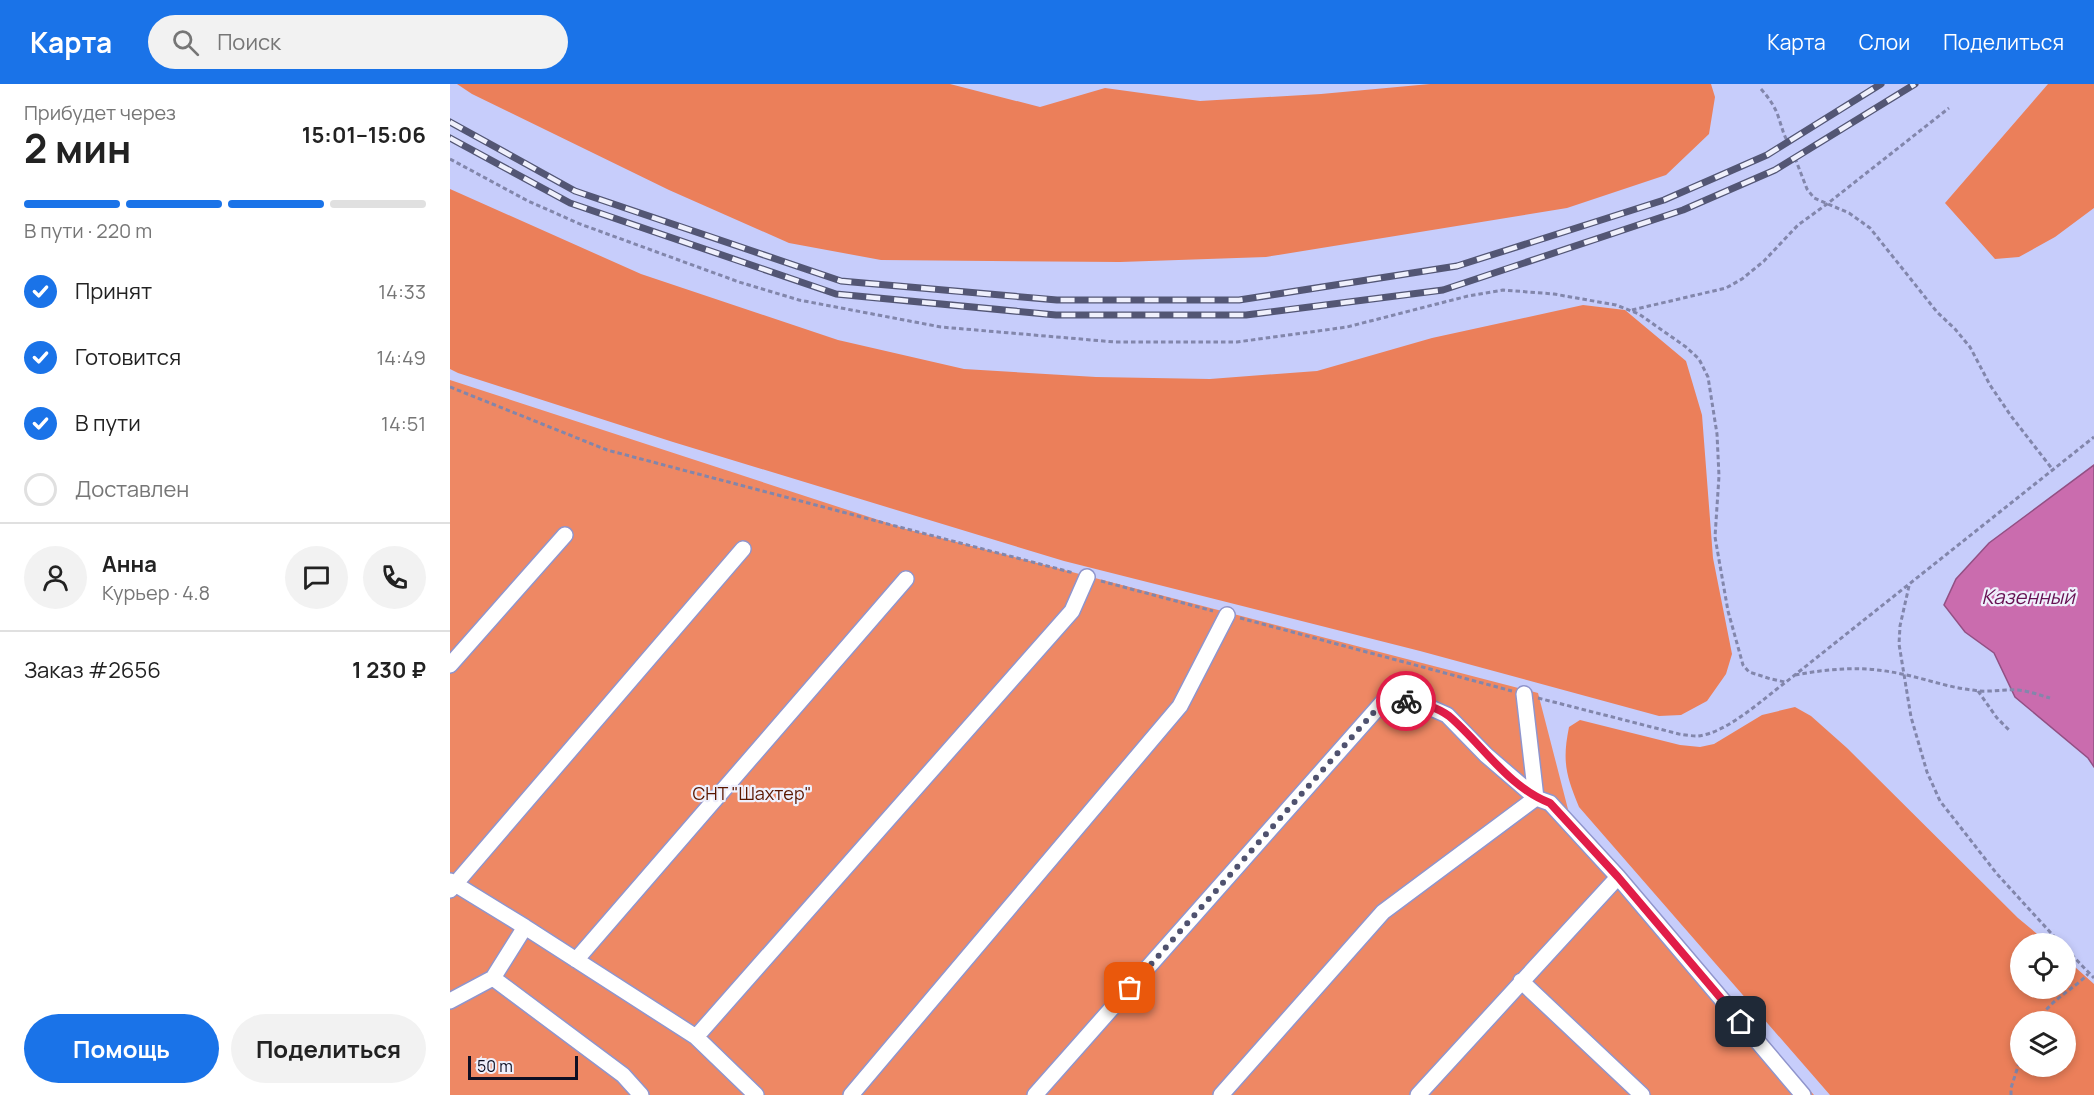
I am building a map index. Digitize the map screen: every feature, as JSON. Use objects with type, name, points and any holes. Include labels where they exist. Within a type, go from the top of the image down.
[{"type":"lane","points":[[450,665],[565,535]]},
{"type":"lane","points":[[743,549],[451,885],[525,927],[696,1037],[756,1095]]},
{"type":"lane","points":[[696,1037],[1072,611],[1087,577]]},
{"type":"lane","points":[[576,960],[906,579]]},
{"type":"lane","points":[[851,1095],[1180,706],[1227,615]]},
{"type":"lane","points":[[1524,694],[1536,798]]},
{"type":"lane","points":[[1035,1095],[1382,703],[1415,701],[1447,715],[1486,755],[1536,798],[1550,803],[1618,877],[1803,1095]]},
{"type":"lane","points":[[1221,1095],[1383,912],[1536,798]]},
{"type":"lane","points":[[1418,1095],[1618,877]]},
{"type":"lane","points":[[450,1001],[493,978],[525,927]]},
{"type":"lane","points":[[493,978],[623,1075],[641,1095]]},
{"type":"lane","points":[[1521,981],[1636,1093]]},
{"type":"path","points":[[1761,89],[1779,117],[1788,142]]},
{"type":"path","points":[[1630,310],[1726,288],[1742,279],[1764,261],[1798,225],[1949,108]]},
{"type":"path","points":[[1795,158],[1807,189],[1814,198],[1849,213],[1870,228],[1937,312],[1970,347],[1995,393],[2053,470]]},
{"type":"path","points":[[450,159],[559,215],[713,273],[799,300],[941,327],[1115,342],[1237,342],[1347,327],[1468,296],[1503,290],[1588,299],[1630,310],[1686,347],[1699,359],[1708,377],[1717,434],[1719,477],[1715,537],[1728,611],[1743,664],[1749,672],[1786,682]]},
{"type":"path","points":[[450,387],[607,450],[1524,694],[1679,734],[1696,736],[1712,733],[1738,718],[1786,682],[2094,437]]},
{"type":"path","points":[[1909,584],[1900,626],[1899,644],[1907,699],[1916,740],[1927,772],[1940,801],[1997,874],[2051,933]]},
{"type":"path","points":[[1793,676],[1850,668],[1892,672],[1978,691],[2020,691],[2050,698]]},
{"type":"path","points":[[1978,691],[2010,732]]},
{"type":"path","points":[[2076,960],[2094,978]]},
{"type":"path","points":[[2046,1011],[2088,974]]},
{"type":"path","points":[[2012,1095],[2015,1077]]},
{"type":"green space","name":"СНТ \"Шахтер\"","points":[[450,380],[906,529],[1538,693],[1570,817],[1814,1095],[450,1095]]},
{"type":"shaded area","points":[[457,84],[950,84],[1040,107],[1105,88],[1200,101],[1321,94],[1430,84],[1711,84],[1715,97],[1709,134],[1666,175],[1567,208],[1266,257],[1120,262],[881,260],[789,243],[669,190],[472,94]]},
{"type":"shaded area","points":[[2048,84],[2094,84],[2094,208],[2055,237],[2019,257],[1995,259],[1945,203]]},
{"type":"shaded area","points":[[450,189],[641,274],[838,340],[964,369],[1096,377],[1210,379],[1317,371],[1432,338],[1583,305],[1625,310],[1686,361],[1702,415],[1713,558],[1732,654],[1726,674],[1707,701],[1681,715],[1659,716],[1420,651],[1064,561],[673,442],[458,373],[450,369]]},
{"type":"shaded area","points":[[1795,707],[1811,716],[1847,748],[2018,918],[2036,933],[2010,933],[2010,999],[2076,999],[2076,968],[2094,984],[2094,1095],[1830,1095],[1579,807],[1566,768],[1569,727],[1580,720],[1680,745],[1700,747],[1714,744],[1762,715]]},
{"type":"water","name":"Казенный","points":[[2094,465],[2094,767],[2088,758],[2015,697],[1994,653],[1965,632],[1944,605],[1956,579],[1989,543]]},
{"type":"railway","points":[[450,122],[575,191],[841,281],[1057,300],[1239,300],[1457,266],[1664,200],[1767,155],[1881,84]]},
{"type":"railway","points":[[450,138],[570,203],[836,294],[1056,315],[1246,315],[1443,290],[1683,210],[1775,170],[1915,84]]},
{"type":"way so far","points":[[1130,988],[1382,703],[1406,701]]},
{"type":"route","points":[[1406,701],[1415,701],[1447,715],[1486,755],[1536,798],[1550,803],[1618,877],[1741,1022]]}]
